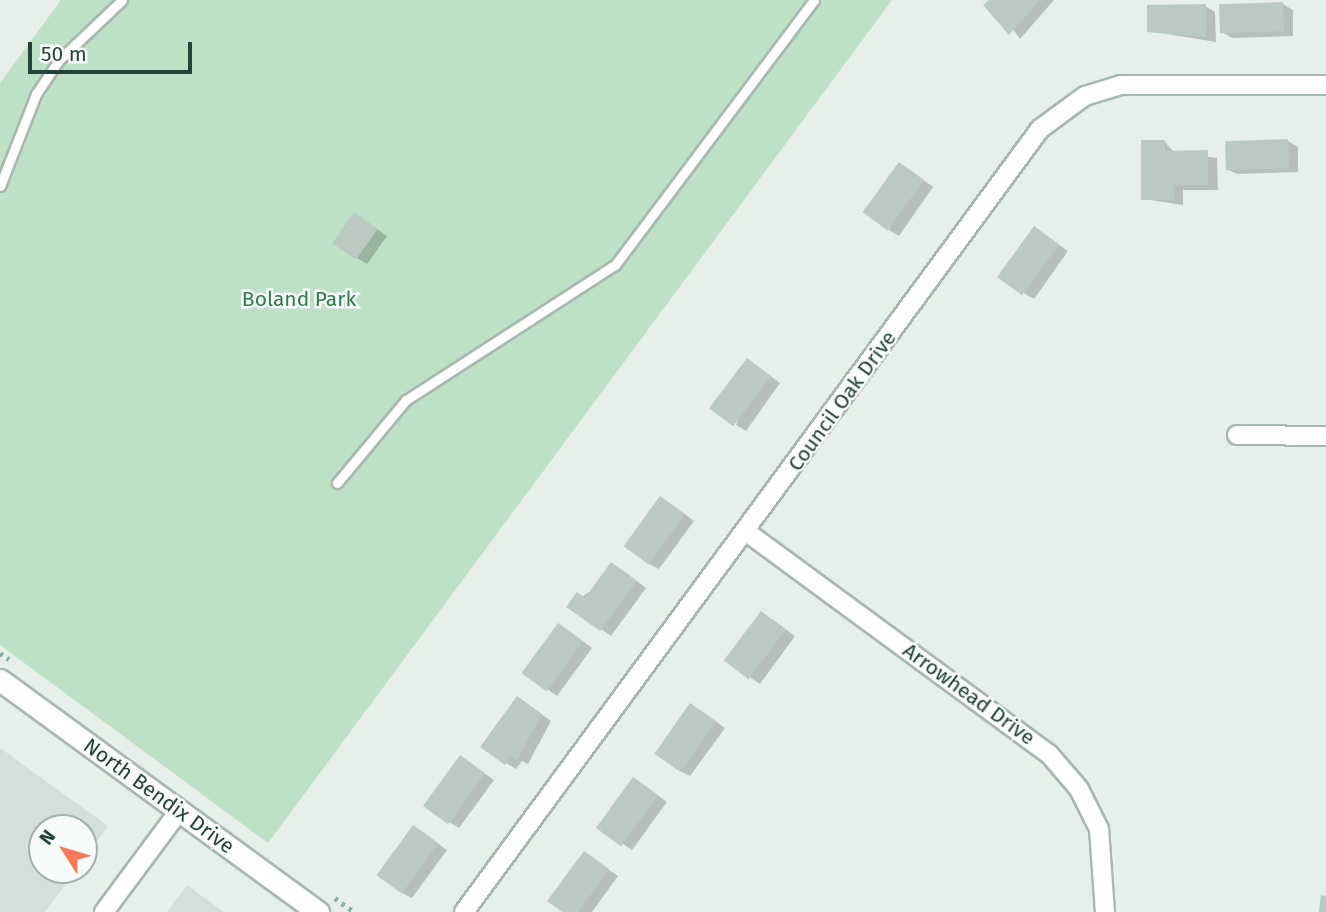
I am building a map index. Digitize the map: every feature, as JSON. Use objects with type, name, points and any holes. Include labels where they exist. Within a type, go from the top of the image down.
[{"type":"street","name":"Council Oak Drive","points":[[464,912],[748,533],[1040,129],[1062,110],[1120,85],[1326,85]]},
{"type":"street","points":[[1237,435],[1326,436]]},
{"type":"street","name":"Arrowhead Drive","points":[[748,533],[1049,754],[1079,789],[1098,829],[1105,912]]},
{"type":"street","name":"North Bendix Drive","points":[[0,680],[318,912]]},
{"type":"street","points":[[104,912],[179,811]]},
{"type":"lane","points":[[0,186],[36,94],[58,61],[122,0]]},
{"type":"lane","points":[[337,483],[406,400],[615,265],[814,0]]},
{"type":"shaded area","points":[[0,748],[91,814],[28,814],[28,884],[66,884],[45,912],[0,912]]},
{"type":"shaded area","points":[[98,819],[108,826],[98,840]]},
{"type":"shaded area","points":[[187,885],[224,912],[167,912]]},
{"type":"green space","name":"Boland Park","points":[[61,0],[892,0],[268,843],[0,645],[0,83]]},
{"type":"building","points":[[989,0],[1040,0],[1009,35],[983,5]]},
{"type":"building","points":[[1283,2],[1284,31],[1220,33],[1219,4]]},
{"type":"building","points":[[1206,4],[1206,37],[1147,32],[1147,5]]},
{"type":"building","points":[[1288,139],[1289,168],[1226,170],[1225,141]]},
{"type":"building","points":[[1141,140],[1165,140],[1165,151],[1208,150],[1208,185],[1174,185],[1174,200],[1141,200]]},
{"type":"building","points":[[899,162],[924,180],[888,230],[863,212]]},
{"type":"building","points":[[354,212],[378,229],[356,260],[332,243]]},
{"type":"building","points":[[1034,226],[1059,244],[1022,295],[997,277]]},
{"type":"building","points":[[747,358],[771,376],[733,426],[709,408]]},
{"type":"building","points":[[660,496],[685,514],[649,564],[624,546]]},
{"type":"building","points":[[611,562],[637,581],[600,631],[566,607],[577,592],[585,598]]},
{"type":"building","points":[[761,611],[786,630],[748,679],[724,661]]},
{"type":"building","points":[[558,623],[583,641],[547,691],[522,673]]},
{"type":"building","points":[[517,696],[542,714],[517,760],[511,756],[505,765],[480,747]]},
{"type":"building","points":[[690,703],[716,721],[681,772],[654,754]]},
{"type":"building","points":[[460,755],[485,773],[448,824],[423,806]]},
{"type":"building","points":[[633,777],[658,795],[621,846],[596,828]]},
{"type":"building","points":[[413,825],[438,843],[402,893],[377,875]]},
{"type":"building","points":[[584,851],[609,869],[578,912],[562,912],[547,901]]},
{"type":"building","points":[[1321,895],[1326,896],[1326,912],[1319,912]]}]
